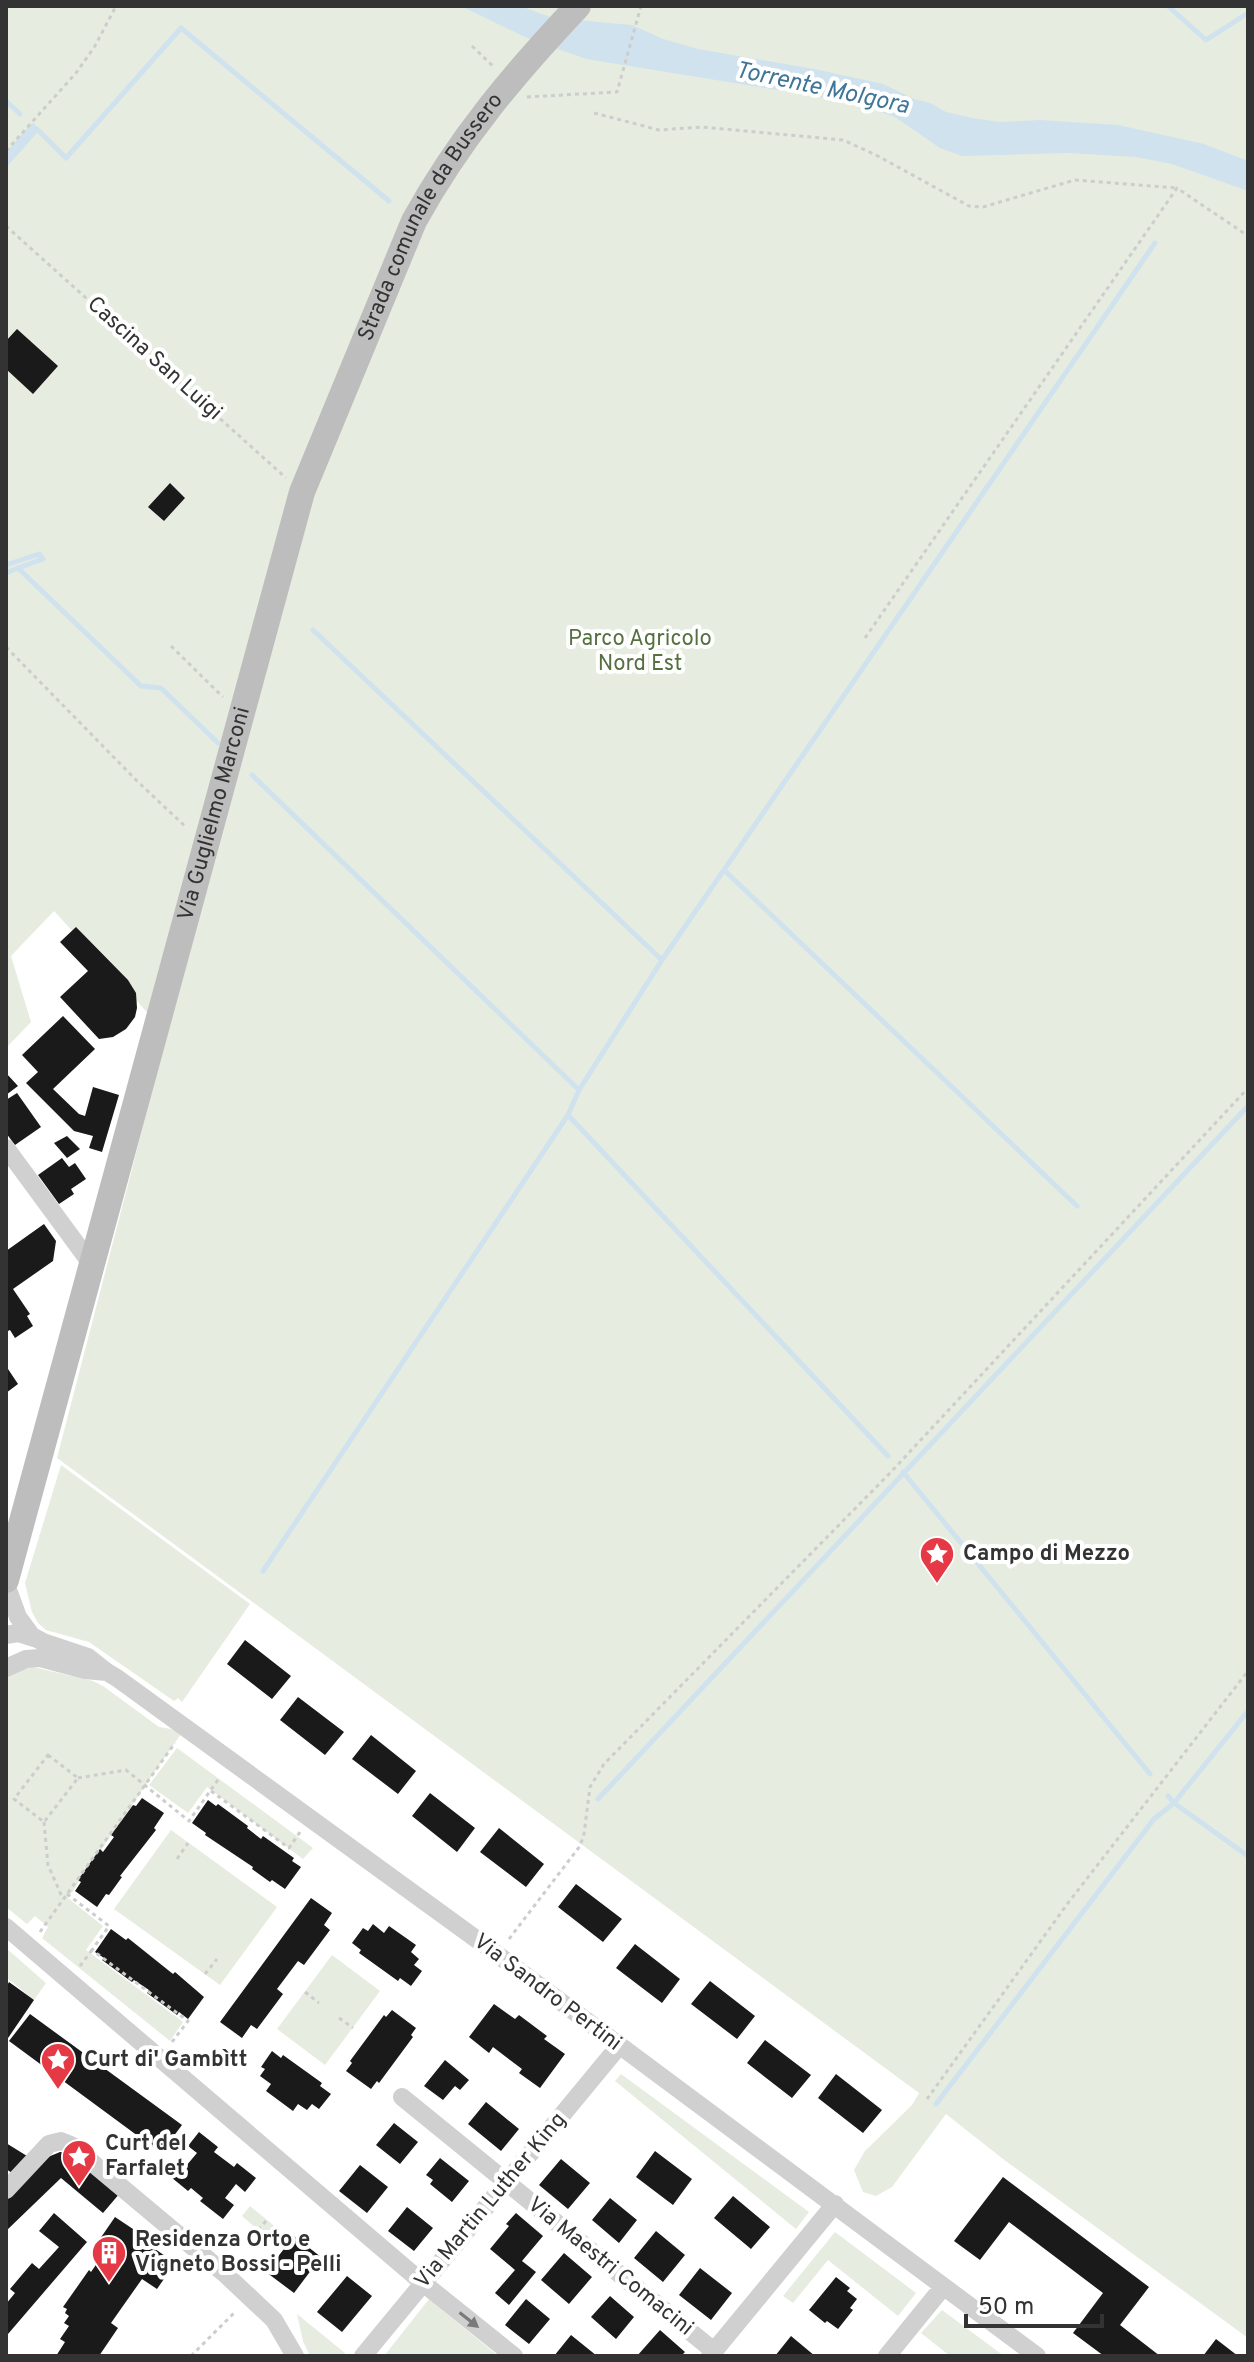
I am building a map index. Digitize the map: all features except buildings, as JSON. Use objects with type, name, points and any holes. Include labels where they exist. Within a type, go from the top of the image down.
[{"type":"street","name":"Strada comunale da Bussero","points":[[352,369],[420,209],[451,157],[578,6]]},
{"type":"street","name":"Via Guglielmo Marconi","points":[[6,1582],[302,492],[352,369]]},
{"type":"street","points":[[6,1148],[92,1265]]},
{"type":"street","points":[[6,1582],[23,1624],[43,1650]]},
{"type":"street","points":[[6,1635],[18,1633],[43,1650]]},
{"type":"street","points":[[6,1649],[16,1654],[43,1650]]},
{"type":"street","points":[[6,1668],[30,1659],[43,1650]]},
{"type":"street","name":"Via Sandro Pertini","points":[[43,1650],[88,1657],[835,2204],[1037,2356]]},
{"type":"street","points":[[6,1927],[423,2283],[514,2356]]},
{"type":"street","name":"Via Martin Luther King","points":[[363,2356],[619,2046]]},
{"type":"street","name":"Via Maestri Comacini","points":[[402,2097],[712,2354]]},
{"type":"street","points":[[6,2190],[51,2143],[61,2141],[71,2145],[250,2297],[277,2323],[295,2356]]},
{"type":"street","points":[[712,2354],[835,2204]]},
{"type":"street","points":[[887,2356],[943,2287]]},
{"type":"path","points":[[6,151],[76,73],[95,46],[116,6]]},
{"type":"path","points":[[472,46],[514,83],[617,92],[641,6]]},
{"type":"path","points":[[594,113],[659,130],[702,127],[843,140],[866,149],[969,206],[983,207],[1075,180],[1177,188],[1248,236]]},
{"type":"path","points":[[865,638],[1177,188]]},
{"type":"path","name":"Cascina San Luigi","points":[[6,226],[302,492]]},
{"type":"path","points":[[171,646],[240,714]]},
{"type":"path","points":[[6,647],[206,847]]},
{"type":"path","points":[[498,1956],[580,1846],[590,1787],[604,1764],[891,1472],[1248,1088]]},
{"type":"path","points":[[927,2099],[1068,1903],[1248,1671]]},
{"type":"path","points":[[29,1947],[178,1739],[164,1728],[171,1717]]},
{"type":"path","points":[[44,1822],[14,1799],[39,1766],[48,1755],[78,1778]]},
{"type":"path","points":[[63,1899],[48,1865],[44,1822],[78,1778],[126,1770],[189,1821],[231,1762]]},
{"type":"path","points":[[211,1791],[289,1848],[309,1819]]},
{"type":"path","points":[[177,1859],[188,1843]]},
{"type":"path","points":[[67,1894],[109,1926],[92,1950],[188,2021],[160,2058]]},
{"type":"path","points":[[205,1974],[217,1959]]},
{"type":"path","points":[[305,1992],[319,2003]]},
{"type":"path","points":[[339,2018],[353,2028]]},
{"type":"path","points":[[258,2230],[267,2220]]},
{"type":"path","points":[[191,2356],[250,2297]]},
{"type":"green space","name":"Parco Agricolo Nord Est","points":[[6,6],[561,6],[530,39],[550,52],[593,6],[1248,6],[1248,2338],[946,2114],[892,2187],[876,2196],[863,2192],[854,2170],[865,2151],[912,2105],[919,2093],[57,1458],[167,1034],[54,911],[11,956],[31,1022],[6,1048]]},
{"type":"green space","points":[[61,1465],[250,1604],[182,1702],[178,1698],[174,1701],[89,1642],[46,1630],[32,1612],[25,1583]]},
{"type":"green space","points":[[33,1667],[93,1681],[159,1727],[183,1731],[68,1898],[103,1926],[86,1950],[183,2022],[170,2041],[42,1938],[48,1927],[35,1916],[27,1924],[6,1907],[6,1675]]},
{"type":"green space","points":[[177,1748],[313,1848],[303,1859],[207,1787],[188,1813],[149,1785]]},
{"type":"green space","points":[[171,1830],[277,1907],[220,1985],[114,1909]]},
{"type":"green space","points":[[6,1948],[46,1983],[34,2000],[6,1977]]},
{"type":"green space","points":[[332,1955],[380,1991],[325,2065],[277,2029]]},
{"type":"green space","points":[[621,2074],[809,2212],[796,2229],[615,2081]]},
{"type":"green space","points":[[250,2206],[284,2234],[275,2244],[242,2216]]},
{"type":"green space","points":[[835,2232],[916,2293],[898,2316],[828,2260],[793,2303],[783,2296]]},
{"type":"green space","points":[[429,2299],[498,2356],[384,2356]]},
{"type":"green space","points":[[942,2310],[1004,2356],[950,2356],[921,2333]]},
{"type":"green space","points":[[297,2314],[345,2353],[343,2356],[310,2356]]},
{"type":"water","name":"Torrente Molgora","points":[[461,6],[520,6],[553,18],[632,25],[663,39],[698,49],[883,84],[946,112],[972,118],[1000,122],[1040,120],[1118,125],[1204,144],[1248,161],[1248,191],[1172,164],[1136,157],[1068,153],[962,156],[940,148],[895,117],[868,107],[586,59],[525,37]]},
{"type":"waterway","points":[[1168,6],[1206,40],[1248,13]]},
{"type":"waterway","points":[[40,132],[66,158],[181,28],[389,201]]},
{"type":"waterway","points":[[6,101],[20,114]]},
{"type":"waterway","points":[[6,156],[33,126]]},
{"type":"waterway","points":[[6,164],[37,129]]},
{"type":"waterway","points":[[263,1571],[568,1115],[579,1090],[662,960],[1155,243]]},
{"type":"waterway","points":[[6,565],[39,554],[43,559],[18,568]]},
{"type":"waterway","points":[[6,573],[18,568],[141,686],[161,688],[218,743]]},
{"type":"waterway","points":[[313,630],[662,960]]},
{"type":"waterway","points":[[252,775],[579,1090]]},
{"type":"waterway","points":[[724,870],[1077,1206]]},
{"type":"waterway","points":[[598,1799],[1248,1106]]},
{"type":"waterway","points":[[568,1115],[888,1456]]},
{"type":"waterway","points":[[903,1472],[1150,1774]]},
{"type":"waterway","points":[[936,2104],[1154,1819],[1174,1803],[1248,1711]]},
{"type":"waterway","points":[[1168,1796],[1248,1856]]},
{"type":"place","name":"Campo di Mezzo","points":[[937,1585]]},
{"type":"place","name":"Curt di' Gambìtt","points":[[58,2091]]},
{"type":"place","name":"Curt del Farfalet","points":[[79,2188]]},
{"type":"place","name":"Residenza Orto e Vigneto Bossi - Pelli","points":[[109,2284]]}]
